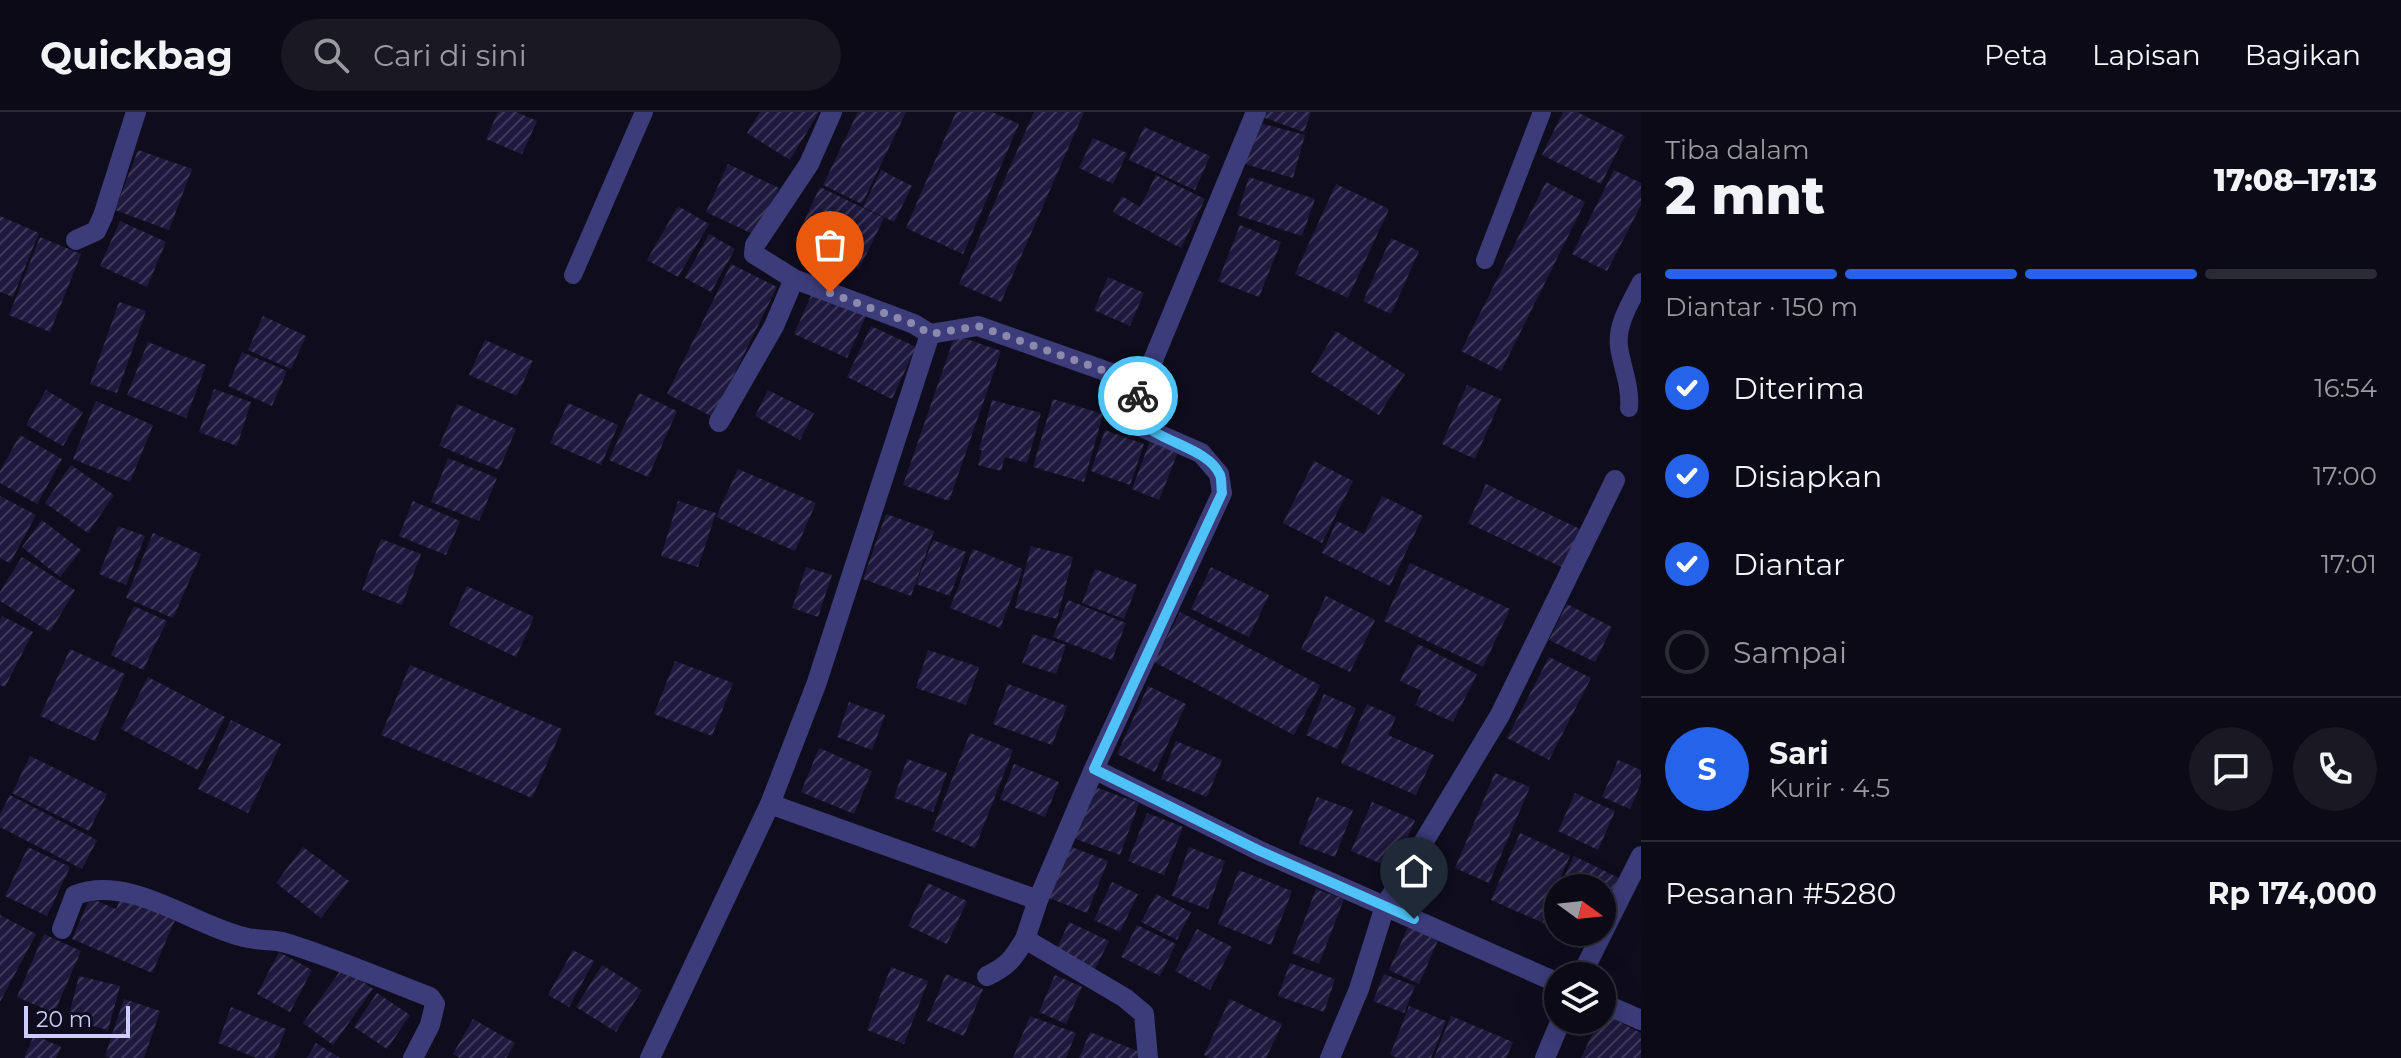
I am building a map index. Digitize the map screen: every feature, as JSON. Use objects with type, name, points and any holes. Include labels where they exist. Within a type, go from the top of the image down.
[{"type":"street","points":[[76,240],[96,231],[136,112]]},
{"type":"street","points":[[832,112],[809,164],[755,245],[754,254],[794,279],[914,324],[930,334],[978,326],[1142,384]]},
{"type":"street","points":[[987,976],[1011,962],[1025,939],[1038,900],[1094,769],[1222,493],[1219,474],[1201,453],[1144,428],[1136,417],[1134,406],[1256,112]]},
{"type":"street","points":[[719,422],[774,326],[794,279]]},
{"type":"street","points":[[650,1058],[770,804],[816,685],[930,334]]},
{"type":"street","points":[[1330,1058],[1359,989],[1385,906],[1500,715],[1615,480]]},
{"type":"street","points":[[1094,769],[1260,851],[1544,977]]},
{"type":"street","points":[[770,804],[1038,900]]},
{"type":"street","points":[[1588,962],[1641,856]]},
{"type":"street","points":[[62,929],[75,895],[87,891],[132,893],[243,937],[284,942],[430,997],[435,1004],[434,1014],[413,1058]]},
{"type":"street","points":[[1025,939],[1125,998],[1144,1014],[1148,1058]]},
{"type":"street","points":[[1616,1009],[1641,1020]]},
{"type":"street","points":[[1545,1058],[1555,1034]]},
{"type":"lane","points":[[573,275],[644,112]]},
{"type":"lane","points":[[1485,260],[1542,112]]},
{"type":"lane","points":[[1629,408],[1630,398],[1618,343],[1623,318],[1641,282]]},
{"type":"building","points":[[498,112],[516,112],[537,121],[522,154],[486,139]]},
{"type":"building","points":[[760,112],[819,112],[790,160],[747,133]]},
{"type":"building","points":[[858,112],[906,112],[862,204],[823,185]]},
{"type":"building","points":[[956,112],[992,112],[1019,124],[963,254],[906,228]]},
{"type":"building","points":[[1034,112],[1084,112],[1001,302],[959,284]]},
{"type":"building","points":[[1264,112],[1311,112],[1304,132],[1262,117]]},
{"type":"building","points":[[1563,112],[1577,112],[1625,136],[1601,184],[1542,155]]},
{"type":"building","points":[[1256,122],[1305,135],[1293,178],[1245,164]]},
{"type":"building","points":[[1144,127],[1210,156],[1195,190],[1129,160]]},
{"type":"building","points":[[1093,138],[1127,153],[1113,184],[1079,168]]},
{"type":"building","points":[[138,150],[192,169],[169,230],[115,210]]},
{"type":"building","points":[[728,164],[779,188],[757,236],[706,212]]},
{"type":"building","points":[[881,170],[912,186],[894,222],[863,207]]},
{"type":"building","points":[[1614,170],[1641,183],[1641,205],[1607,271],[1572,254]]},
{"type":"building","points":[[1156,175],[1205,199],[1181,248],[1113,212],[1122,196],[1140,207]]},
{"type":"building","points":[[1249,177],[1315,199],[1302,236],[1237,215]]},
{"type":"building","points":[[1546,182],[1585,202],[1501,371],[1461,351]]},
{"type":"building","points":[[1336,184],[1389,209],[1348,298],[1295,274]]},
{"type":"building","points":[[820,187],[884,218],[859,269],[796,238]]},
{"type":"building","points":[[678,206],[709,224],[678,277],[647,260]]},
{"type":"building","points":[[0,216],[39,233],[13,297],[0,292]]},
{"type":"building","points":[[120,221],[166,242],[147,287],[100,266]]},
{"type":"building","points":[[1240,225],[1281,242],[1259,297],[1218,281]]},
{"type":"building","points":[[709,234],[735,249],[711,292],[685,278]]},
{"type":"building","points":[[40,237],[81,254],[50,332],[9,315]]},
{"type":"building","points":[[1391,238],[1419,251],[1391,314],[1363,301]]},
{"type":"building","points":[[731,264],[777,287],[713,417],[667,394]]},
{"type":"building","points":[[1108,277],[1144,293],[1130,326],[1094,310]]},
{"type":"building","points":[[814,289],[867,314],[847,358],[794,334]]},
{"type":"building","points":[[119,302],[146,311],[117,393],[90,384]]},
{"type":"building","points":[[263,316],[306,336],[291,369],[248,350]]},
{"type":"building","points":[[871,326],[916,347],[892,399],[847,377]]},
{"type":"building","points":[[1336,331],[1405,374],[1379,415],[1311,372]]},
{"type":"building","points":[[955,335],[1001,351],[949,501],[903,485]]},
{"type":"building","points":[[485,340],[533,361],[517,396],[469,375]]},
{"type":"building","points":[[148,342],[206,365],[186,418],[127,395]]},
{"type":"building","points":[[242,352],[287,371],[272,406],[228,386]]},
{"type":"building","points":[[1467,385],[1501,399],[1475,459],[1442,444]]},
{"type":"building","points":[[214,389],[251,402],[237,446],[199,432]]},
{"type":"building","points":[[46,390],[83,412],[63,446],[26,425]]},
{"type":"building","points":[[768,390],[814,413],[800,440],[755,416]]},
{"type":"building","points":[[639,393],[677,411],[648,477],[609,460]]},
{"type":"building","points":[[1053,399],[1103,414],[1084,482],[1033,467]]},
{"type":"building","points":[[992,400],[1041,413],[1027,463],[1005,457],[1001,471],[978,465]]},
{"type":"building","points":[[96,401],[153,425],[130,482],[73,459]]},
{"type":"building","points":[[568,403],[618,425],[601,465],[550,443]]},
{"type":"building","points":[[457,404],[516,429],[499,470],[439,446]]},
{"type":"building","points":[[1105,430],[1144,444],[1130,485],[1091,471]]},
{"type":"building","points":[[20,435],[62,459],[37,504],[0,483],[0,471]]},
{"type":"building","points":[[1152,436],[1180,447],[1159,500],[1132,489]]},
{"type":"building","points":[[448,458],[497,478],[479,521],[431,502]]},
{"type":"building","points":[[1314,461],[1353,481],[1322,543],[1283,523]]},
{"type":"building","points":[[71,465],[114,495],[88,533],[45,503]]},
{"type":"building","points":[[738,469],[816,503],[795,551],[716,517]]},
{"type":"building","points":[[1486,484],[1584,531],[1566,569],[1468,523]]},
{"type":"building","points":[[0,496],[36,515],[10,563],[0,558]]},
{"type":"building","points":[[1382,496],[1423,516],[1390,586],[1322,553],[1337,521],[1364,534]]},
{"type":"building","points":[[413,501],[460,521],[446,555],[399,536]]},
{"type":"building","points":[[678,501],[716,513],[698,567],[661,556]]},
{"type":"building","points":[[886,514],[934,531],[911,596],[863,579]]},
{"type":"building","points":[[42,520],[81,550],[60,577],[22,547]]},
{"type":"building","points":[[118,526],[145,536],[126,585],[99,574]]},
{"type":"building","points":[[153,533],[201,554],[173,618],[126,598]]},
{"type":"building","points":[[381,539],[421,554],[402,605],[362,590]]},
{"type":"building","points":[[933,540],[966,552],[950,596],[916,584]]},
{"type":"building","points":[[1031,546],[1073,557],[1057,619],[1015,608]]},
{"type":"building","points":[[973,549],[1023,569],[1000,628],[950,608]]},
{"type":"building","points":[[22,557],[75,590],[50,632],[0,601],[0,592]]},
{"type":"building","points":[[1410,563],[1510,609],[1483,667],[1384,621]]},
{"type":"building","points":[[806,567],[832,575],[818,617],[792,608]]},
{"type":"building","points":[[1211,567],[1269,595],[1249,637],[1191,609]]},
{"type":"building","points":[[1095,569],[1137,585],[1124,619],[1082,603]]},
{"type":"building","points":[[467,586],[534,617],[516,657],[449,625]]},
{"type":"building","points":[[1326,596],[1375,620],[1350,672],[1301,649]]},
{"type":"building","points":[[1068,600],[1126,623],[1112,660],[1053,637]]},
{"type":"building","points":[[1567,604],[1612,627],[1595,662],[1549,640]]},
{"type":"building","points":[[134,606],[167,621],[143,670],[111,655]]},
{"type":"building","points":[[1180,612],[1320,685],[1294,735],[1154,662]]},
{"type":"building","points":[[2,616],[33,632],[5,687],[0,685]]},
{"type":"building","points":[[1033,634],[1066,645],[1056,674],[1022,663]]},
{"type":"building","points":[[1418,644],[1477,674],[1453,722],[1415,705],[1422,691],[1400,681]]},
{"type":"building","points":[[70,649],[125,674],[95,741],[40,716]]},
{"type":"building","points":[[928,650],[979,667],[966,705],[916,688]]},
{"type":"building","points":[[1549,657],[1591,678],[1549,760],[1507,738]]},
{"type":"building","points":[[675,661],[733,683],[712,736],[654,714]]},
{"type":"building","points":[[410,665],[562,729],[532,798],[381,735]]},
{"type":"building","points":[[148,677],[225,717],[198,770],[121,729]]},
{"type":"building","points":[[1008,684],[1067,706],[1052,745],[993,724]]},
{"type":"building","points":[[1148,686],[1186,704],[1155,772],[1117,754]]},
{"type":"building","points":[[1324,694],[1356,708],[1337,749],[1306,735]]},
{"type":"building","points":[[849,702],[885,715],[872,750],[837,737]]},
{"type":"building","points":[[1367,704],[1396,717],[1388,735],[1434,755],[1416,795],[1341,763]]},
{"type":"building","points":[[231,720],[281,744],[248,813],[198,789]]},
{"type":"building","points":[[970,733],[1013,750],[975,848],[932,830]]},
{"type":"building","points":[[1176,741],[1222,760],[1207,797],[1161,779]]},
{"type":"building","points":[[819,748],[872,771],[854,814],[801,792]]},
{"type":"building","points":[[30,756],[107,794],[89,831],[12,793]]},
{"type":"building","points":[[907,759],[947,773],[933,812],[894,798]]},
{"type":"building","points":[[1618,760],[1641,770],[1641,783],[1630,809],[1602,797]]},
{"type":"building","points":[[1014,764],[1059,782],[1045,817],[1000,799]]},
{"type":"building","points":[[1495,773],[1530,787],[1489,883],[1455,868]]},
{"type":"building","points":[[1092,786],[1139,803],[1120,855],[1073,838]]},
{"type":"building","points":[[1575,793],[1615,811],[1598,850],[1558,831]]},
{"type":"building","points":[[10,795],[97,840],[82,869],[0,827],[0,814]]},
{"type":"building","points":[[1317,797],[1353,810],[1335,857],[1299,844]]},
{"type":"building","points":[[1372,802],[1415,820],[1394,869],[1351,851]]},
{"type":"building","points":[[1147,813],[1183,827],[1164,875],[1128,861]]},
{"type":"building","points":[[1520,833],[1570,856],[1562,874],[1544,874],[1544,915],[1541,922],[1491,900]]},
{"type":"building","points":[[1069,846],[1108,861],[1087,913],[1049,898]]},
{"type":"building","points":[[28,847],[70,867],[47,916],[5,896]]},
{"type":"building","points":[[303,847],[349,881],[321,918],[276,883]]},
{"type":"building","points":[[1189,847],[1225,861],[1208,909],[1172,896]]},
{"type":"building","points":[[1574,856],[1611,874],[1566,874]]},
{"type":"building","points":[[1239,870],[1292,891],[1271,945],[1218,924]]},
{"type":"building","points":[[1112,882],[1138,894],[1120,932],[1094,920]]},
{"type":"building","points":[[928,883],[967,901],[947,944],[908,926]]},
{"type":"building","points":[[1316,889],[1344,899],[1319,964],[1292,953]]},
{"type":"building","points":[[1156,894],[1191,912],[1177,940],[1141,922]]},
{"type":"building","points":[[90,898],[116,909],[121,898],[175,920],[152,973],[72,939]]},
{"type":"building","points":[[0,915],[36,934],[0,1002]]},
{"type":"building","points":[[1069,922],[1109,941],[1095,969],[1056,950]]},
{"type":"building","points":[[1137,925],[1176,944],[1160,976],[1121,957]]},
{"type":"building","points":[[1408,927],[1438,940],[1419,984],[1389,970]]},
{"type":"building","points":[[1197,929],[1232,947],[1210,990],[1175,971]]},
{"type":"building","points":[[44,934],[81,951],[54,1013],[17,997]]},
{"type":"building","points":[[573,950],[594,961],[569,1007],[548,995]]},
{"type":"building","points":[[279,952],[312,970],[290,1012],[257,994]]},
{"type":"building","points":[[1290,963],[1335,979],[1324,1012],[1278,996]]},
{"type":"building","points":[[602,965],[642,990],[616,1032],[576,1007]]},
{"type":"building","points":[[343,967],[373,989],[333,1045],[303,1023]]},
{"type":"building","points":[[891,967],[928,981],[904,1044],[867,1030]]},
{"type":"building","points":[[946,974],[983,989],[964,1036],[927,1021]]},
{"type":"building","points":[[1384,974],[1415,986],[1404,1013],[1373,1001]]},
{"type":"building","points":[[1055,975],[1082,987],[1066,1024],[1039,1012]]},
{"type":"building","points":[[79,976],[120,986],[108,1030],[68,1019]]},
{"type":"building","points":[[377,993],[410,1015],[387,1049],[354,1027]]},
{"type":"building","points":[[124,999],[160,1011],[144,1058],[105,1056]]},
{"type":"building","points":[[1230,999],[1282,1024],[1266,1058],[1210,1058],[1204,1055]]},
{"type":"building","points":[[1409,1006],[1446,1021],[1431,1058],[1398,1058],[1390,1055]]},
{"type":"building","points":[[231,1007],[286,1029],[274,1058],[257,1058],[218,1043]]},
{"type":"building","points":[[1030,1016],[1076,1033],[1066,1058],[1013,1058]]},
{"type":"building","points":[[1451,1016],[1513,1042],[1506,1058],[1434,1058]]},
{"type":"building","points":[[473,1019],[515,1043],[506,1058],[460,1058],[453,1054]]},
{"type":"building","points":[[1616,1020],[1641,1033],[1641,1058],[1581,1058],[1592,1034],[1616,1034]]},
{"type":"building","points":[[1090,1032],[1140,1052],[1137,1058],[1079,1058]]},
{"type":"building","points":[[34,1035],[61,1047],[56,1058],[24,1058]]},
{"type":"building","points":[[316,1043],[340,1058],[307,1058]]},
{"type":"way so far","points":[[830,293],[914,324],[930,334],[978,326],[1142,384],[1138,396]]},
{"type":"route","points":[[1138,396],[1134,406],[1136,417],[1144,428],[1201,453],[1219,474],[1222,493],[1094,769],[1260,851],[1414,919]]}]
